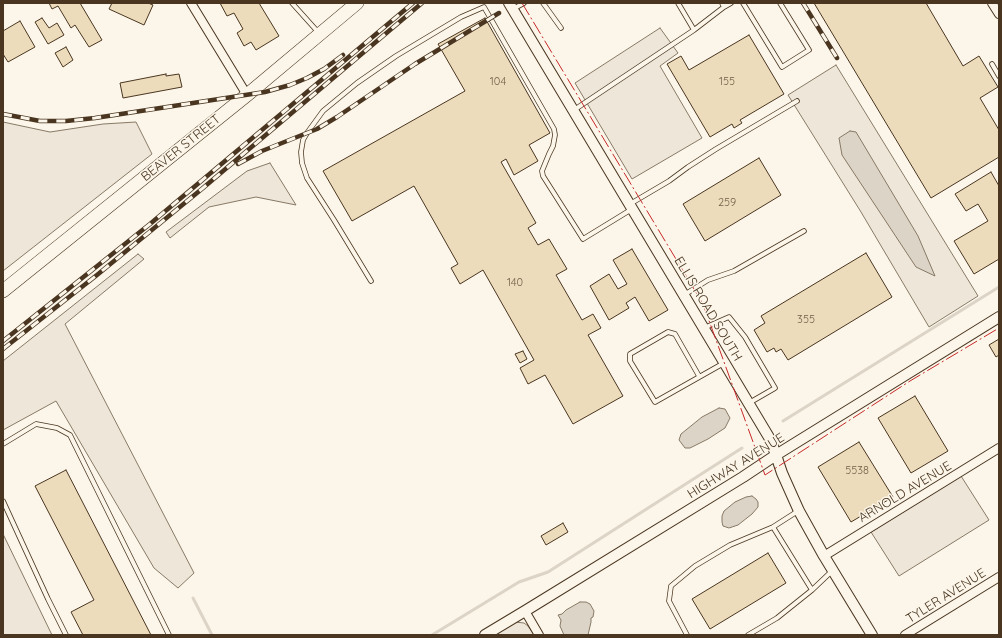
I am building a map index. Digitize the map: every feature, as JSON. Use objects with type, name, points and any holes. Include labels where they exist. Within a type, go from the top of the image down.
[{"type":"main road","name":"BEAVER STREET","points":[[3,291],[247,95],[357,3]]},
{"type":"street","points":[[191,3],[247,95]]},
{"type":"street","points":[[992,3],[999,14]]},
{"type":"street","name":"ELLIS ROAD SOUTH","points":[[511,6],[770,439],[782,474],[799,511],[832,570],[872,635]]},
{"type":"street","name":"HIGHWAY AVENUE","points":[[485,635],[743,477],[999,317]]},
{"type":"street","name":"ARNOLD AVENUE","points":[[824,556],[999,448]]},
{"type":"street","name":"TYLER AVENUE","points":[[905,635],[999,577]]},
{"type":"street","points":[[525,611],[539,635]]},
{"type":"lane","points":[[292,3],[320,34]]},
{"type":"lane","points":[[511,6],[524,3]]},
{"type":"lane","points":[[543,3],[561,28]]},
{"type":"lane","points":[[678,3],[694,30]]},
{"type":"lane","points":[[574,111],[694,30],[723,5],[731,3]]},
{"type":"lane","points":[[743,3],[782,67],[809,50],[780,3]]},
{"type":"lane","points":[[371,281],[307,178],[302,163],[301,152],[304,140],[307,133],[324,111],[357,84],[396,56],[461,17],[484,7],[554,129],[555,135],[553,146],[542,171],[543,176],[583,239],[688,167],[797,101]]},
{"type":"lane","points":[[992,64],[999,76]]},
{"type":"lane","points":[[684,295],[708,280],[734,271],[804,231]]},
{"type":"lane","points":[[704,329],[728,317],[749,343],[775,388],[749,404]]},
{"type":"lane","points":[[699,376],[675,334],[668,332],[630,354],[630,361],[655,402],[724,363]]},
{"type":"lane","points":[[3,444],[36,424],[57,428],[70,435],[169,635]]},
{"type":"lane","points":[[3,500],[66,635]]},
{"type":"lane","points":[[687,635],[669,601],[670,586],[695,566],[725,548],[772,527],[799,511]]},
{"type":"lane","points":[[772,527],[812,590]]},
{"type":"lane","points":[[748,635],[777,618],[812,590],[832,570]]},
{"type":"shaded area","points":[[660,28],[678,53],[660,66],[702,138],[632,179],[575,83]]},
{"type":"shaded area","points":[[836,65],[978,296],[929,327],[861,212],[788,95]]},
{"type":"shaded area","points":[[3,122],[50,132],[103,124],[136,122],[152,154],[3,271]]},
{"type":"shaded area","points":[[850,131],[856,132],[918,236],[935,276],[916,267],[842,155],[839,138]]},
{"type":"shaded area","points":[[270,163],[296,205],[256,197],[209,207],[170,238],[166,232],[247,171]]},
{"type":"shaded area","points":[[138,254],[144,259],[65,324],[194,573],[178,588],[154,568],[56,401],[3,430],[3,361]]},
{"type":"shaded area","points":[[719,408],[725,409],[730,418],[725,428],[690,448],[685,448],[679,440],[681,434],[702,417]]},
{"type":"shaded area","points":[[961,476],[989,520],[899,576],[871,532]]},
{"type":"shaded area","points":[[752,496],[758,502],[758,507],[752,514],[738,525],[729,528],[723,526],[722,516],[724,511],[735,502]]},
{"type":"shaded area","points":[[3,534],[52,635],[3,635]]},
{"type":"shaded area","points":[[580,602],[590,604],[594,611],[593,617],[591,618],[588,635],[564,635],[560,626],[561,620],[558,615]]},
{"type":"shaded area","points":[[515,622],[524,623],[534,635],[493,635]]},
{"type":"building","points":[[49,3],[80,3],[102,40],[89,47],[75,25],[71,28],[58,6],[52,9]]},
{"type":"building","points":[[112,3],[148,3],[153,5],[144,25],[109,9]]},
{"type":"building","points":[[220,3],[259,3],[279,36],[256,50],[251,42],[244,46],[237,33],[243,29],[234,13],[227,16]]},
{"type":"building","points":[[814,3],[926,3],[963,66],[979,56],[998,87],[980,98],[999,130],[999,157],[931,198]]},
{"type":"building","points":[[42,18],[49,28],[57,23],[64,35],[48,44],[35,22]]},
{"type":"building","points":[[485,18],[550,133],[529,145],[538,161],[514,175],[506,159],[501,162],[536,223],[528,228],[538,245],[549,239],[567,269],[556,275],[582,320],[593,314],[601,328],[588,335],[623,396],[573,424],[545,375],[528,384],[520,368],[534,360],[483,270],[460,284],[451,268],[458,264],[414,186],[352,221],[323,171],[465,91],[438,44]]},
{"type":"building","points":[[20,21],[35,47],[8,62],[3,54],[3,31]]},
{"type":"building","points":[[749,35],[784,94],[740,120],[742,123],[734,128],[732,124],[710,137],[667,64],[681,56],[689,70]]},
{"type":"building","points":[[66,47],[73,60],[63,67],[55,53]]},
{"type":"building","points":[[166,74],[166,76],[179,74],[182,87],[123,98],[120,83]]},
{"type":"building","points":[[759,158],[781,195],[705,241],[683,204]]},
{"type":"building","points":[[991,172],[999,186],[999,259],[974,274],[954,241],[988,221],[978,204],[966,211],[955,194]]},
{"type":"building","points":[[632,249],[668,310],[649,321],[635,297],[626,303],[629,308],[609,320],[590,286],[609,274],[618,289],[627,284],[613,260]]},
{"type":"building","points":[[866,253],[892,297],[788,360],[781,349],[776,352],[774,348],[767,352],[754,330],[765,323],[761,316]]},
{"type":"building","points":[[999,339],[999,355],[996,357],[989,345]]},
{"type":"building","points":[[523,351],[527,359],[520,363],[515,354]]},
{"type":"building","points":[[915,396],[948,451],[911,473],[878,418]]},
{"type":"building","points":[[859,442],[893,497],[851,522],[818,467]]},
{"type":"building","points":[[66,470],[151,635],[83,635],[71,612],[94,600],[35,486]]},
{"type":"building","points":[[563,523],[568,532],[546,545],[541,536]]},
{"type":"building","points":[[768,553],[786,583],[710,629],[692,599]]},
{"type":"waterway","points":[[783,421],[999,287]]},
{"type":"waterway","points":[[432,635],[519,582],[548,572],[742,448]]},
{"type":"waterway","points":[[193,598],[212,635]]},
{"type":"railway","points":[[3,341],[150,224],[413,3]]},
{"type":"railway","points":[[3,349],[97,275],[203,188],[422,3]]},
{"type":"railway","points":[[803,3],[837,58]]},
{"type":"railway","points":[[238,164],[262,151],[317,129],[415,64],[499,13]]},
{"type":"railway","points":[[3,114],[40,121],[66,121],[95,118],[265,92],[290,85],[307,78],[324,69],[343,55]]},
{"type":"power","points":[[522,3],[703,304],[765,475],[910,381],[999,328]]}]
